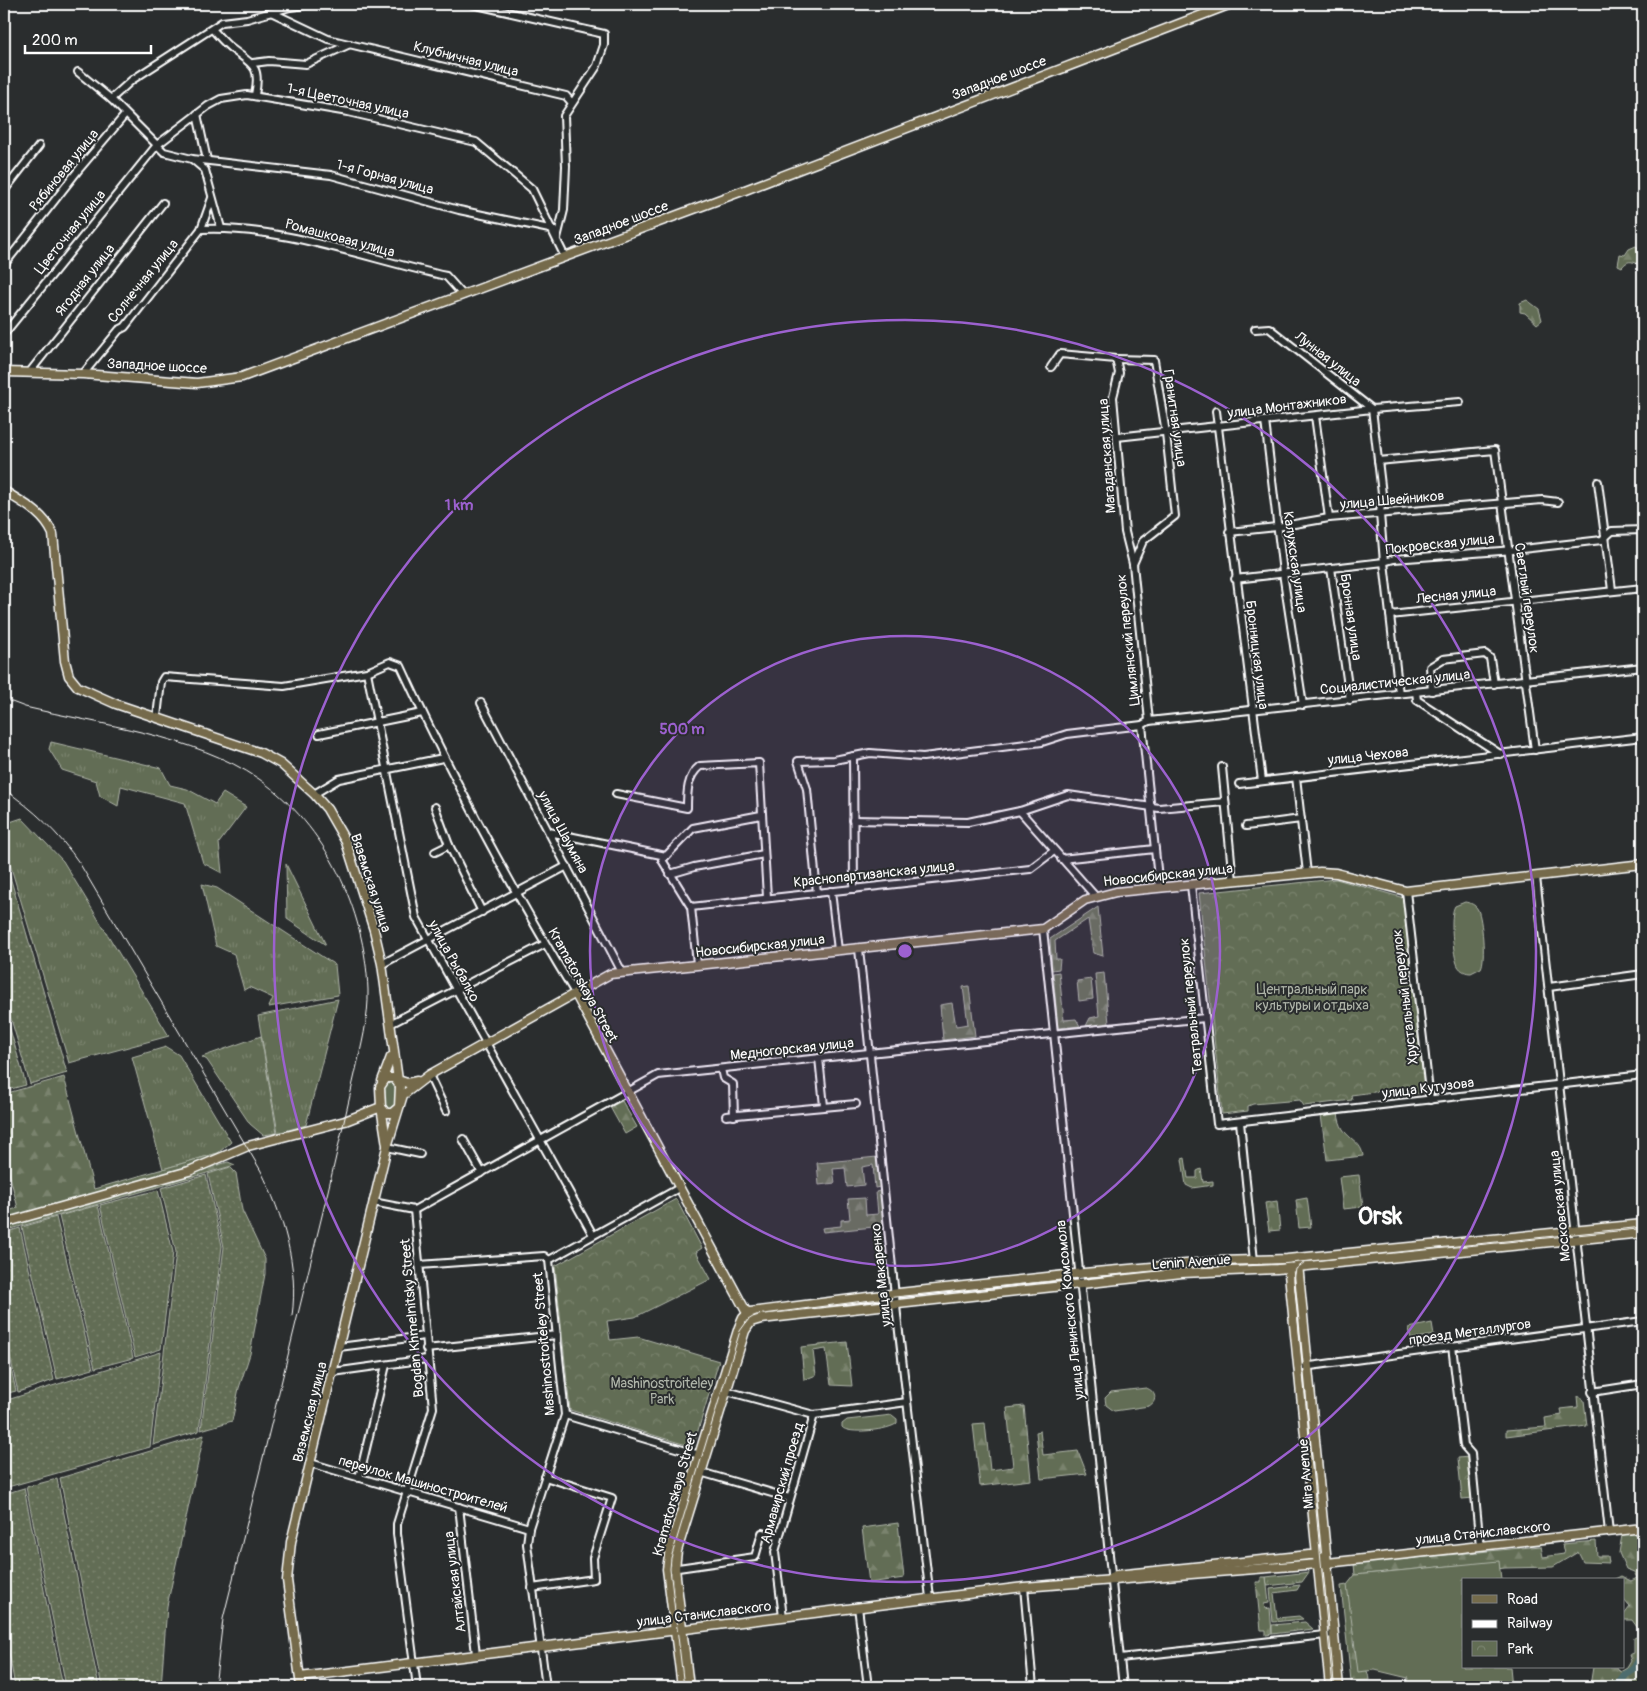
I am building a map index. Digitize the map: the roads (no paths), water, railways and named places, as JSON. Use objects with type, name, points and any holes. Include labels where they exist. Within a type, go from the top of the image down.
[{"type":"main road","name":"Западное шоссе","points":[[4,372],[83,374],[198,383],[242,377],[565,257],[1231,4]]},
{"type":"main road","points":[[4,491],[38,512],[48,522],[53,534],[69,676],[78,687],[116,704],[157,717]]},
{"type":"main road","name":"Вяземская улица","points":[[157,717],[261,753],[281,764],[314,794],[327,809],[346,842],[374,930],[382,964],[392,1045]]},
{"type":"main road","name":"Новосибирская улица","points":[[429,1076],[610,974],[1043,929],[1095,896],[1159,888],[1307,873],[1336,873],[1406,891],[1643,864]]},
{"type":"main road","name":"Kramatorskaya Street","points":[[575,993],[752,1322],[738,1344]]},
{"type":"main road","points":[[392,1045],[400,1087],[399,1107]]},
{"type":"main road","points":[[387,1147],[380,1088],[390,1064],[392,1045]]},
{"type":"main road","points":[[382,1081],[390,1077],[411,1083],[429,1076]]},
{"type":"main road","points":[[381,1107],[384,1111],[391,1113],[399,1107],[405,1092],[429,1076]]},
{"type":"main road","points":[[4,1223],[189,1171],[248,1146],[344,1121],[381,1107]]},
{"type":"main road","name":"Вяземская улица","points":[[301,1687],[287,1580],[290,1542],[373,1202],[399,1107]]},
{"type":"main road","name":"Lenin Avenue","points":[[1429,1250],[1492,1239],[1643,1224]]},
{"type":"main road","name":"Lenin Avenue","points":[[752,1322],[852,1308],[1182,1273],[1243,1272],[1298,1267],[1405,1252],[1492,1248],[1643,1233]]},
{"type":"main road","name":"Lenin Avenue","points":[[747,1314],[813,1303],[895,1293],[1181,1264],[1370,1256]]},
{"type":"main road","name":"Mira Avenue","points":[[1297,1258],[1320,1487],[1317,1502],[1317,1555],[1322,1563],[1334,1634],[1339,1687]]},
{"type":"main road","name":"Mira Avenue","points":[[1287,1259],[1311,1487],[1317,1502],[1322,1563],[1324,1635],[1330,1687]]},
{"type":"main road","name":"Kramatorskaya Street","points":[[682,1687],[684,1673],[671,1569],[674,1549],[738,1344],[741,1322],[747,1314]]},
{"type":"main road","name":"улица Станиславского","points":[[1111,1578],[1116,1581],[1322,1563],[1643,1528]]},
{"type":"main road","name":"улица Станиславского","points":[[300,1677],[930,1598],[1111,1578],[1116,1575],[1317,1555]]},
{"type":"main road","name":"Kramatorskaya Street","points":[[684,1673],[690,1687]]},
{"type":"street","points":[[111,99],[132,80],[222,22],[313,4]]},
{"type":"street","points":[[472,4],[604,34],[604,45],[597,66],[564,116],[566,166],[564,210],[557,238]]},
{"type":"street","name":"Клубничная улица","points":[[271,12],[328,39],[566,96],[572,103]]},
{"type":"street","points":[[212,29],[230,47],[253,63],[258,73],[256,95]]},
{"type":"street","points":[[253,63],[269,60],[306,64],[350,44]]},
{"type":"street","name":"1-я Горная улица","points":[[78,72],[111,99],[164,152],[192,159],[331,175],[459,210],[554,230]]},
{"type":"street","name":"1-я Цветочная улица","points":[[156,145],[197,114],[221,99],[256,95],[348,112],[476,142],[532,189],[554,230]]},
{"type":"street","points":[[197,114],[207,160]]},
{"type":"street","name":"Рябиновая улица","points":[[4,265],[80,168],[125,115]]},
{"type":"street","name":"Цветочная улица","points":[[4,334],[156,145]]},
{"type":"street","points":[[4,191],[39,146]]},
{"type":"street","points":[[192,159],[205,170],[211,186],[212,198],[221,228]]},
{"type":"street","name":"Солнечная улица","points":[[83,374],[119,330],[125,327],[201,228],[212,198]]},
{"type":"street","name":"Ягодная улица","points":[[29,373],[163,203]]},
{"type":"street","name":"Ромашковая улица","points":[[201,228],[273,233],[446,276],[463,295]]},
{"type":"street","points":[[554,230],[565,257]]},
{"type":"street","name":"Лунная улица","points":[[1255,329],[1269,328],[1372,409]]},
{"type":"street","points":[[1050,367],[1060,354],[1116,359]]},
{"type":"street","name":"Гранитная улица","points":[[1116,359],[1154,360],[1166,432],[1175,516],[1143,541],[1134,564]]},
{"type":"street","name":"Магаданская улица","points":[[1116,359],[1118,373],[1113,398],[1125,532],[1134,564]]},
{"type":"street","name":"улица Монтажников","points":[[1117,437],[1372,409],[1460,402]]},
{"type":"street","points":[[1372,409],[1382,494],[1380,514],[1384,562],[1399,694]]},
{"type":"street","name":"Бронницкая улица","points":[[1216,411],[1229,532],[1262,781]]},
{"type":"street","points":[[1315,416],[1328,518]]},
{"type":"street","name":"Калужская улица","points":[[1265,422],[1283,573],[1303,705]]},
{"type":"street","name":"Светлый переулок","points":[[1378,460],[1495,450],[1535,750]]},
{"type":"street","points":[[1598,482],[1612,590]]},
{"type":"street","name":"улица Швейников","points":[[1229,532],[1277,527],[1328,518],[1542,500],[1558,502]]},
{"type":"street","name":"Покровская улица","points":[[1235,579],[1384,562],[1394,559],[1602,540],[1612,531],[1643,530]]},
{"type":"street","name":"Цимлянский переулок","points":[[1134,564],[1149,721],[1142,725],[1159,888]]},
{"type":"street","name":"Бронная улица","points":[[1331,568],[1350,700]]},
{"type":"street","name":"Лесная улица","points":[[1390,614],[1643,588]]},
{"type":"street","points":[[1432,691],[1430,667],[1443,659],[1485,654],[1490,658],[1494,684]]},
{"type":"street","name":"Kramatorskaya Street","points":[[367,672],[390,662],[401,666],[443,758],[545,944],[575,993]]},
{"type":"street","name":"Социалистическая улица","points":[[1149,721],[1643,668]]},
{"type":"street","points":[[157,717],[161,682],[164,677],[284,686],[367,672]]},
{"type":"street","name":"улица Рыбалко","points":[[367,672],[416,917],[593,1235]]},
{"type":"street","points":[[1416,692],[1417,700],[1500,754]]},
{"type":"street","name":"улица Шаумяна","points":[[481,703],[622,972]]},
{"type":"street","points":[[318,734],[422,713]]},
{"type":"street","points":[[817,892],[807,789],[798,761],[834,760],[870,753],[924,757],[1042,742],[1067,734],[1142,725]]},
{"type":"street","name":"улица Чехова","points":[[1239,784],[1643,737]]},
{"type":"street","points":[[853,756],[854,889]]},
{"type":"street","points":[[314,794],[339,779],[443,758]]},
{"type":"street","points":[[616,794],[687,808],[687,787],[700,766],[759,763],[767,897]]},
{"type":"street","points":[[1222,767],[1233,881]]},
{"type":"street","points":[[1296,777],[1307,873]]},
{"type":"street","points":[[853,820],[950,824],[980,820],[1020,811],[1068,795],[1150,805],[1159,808],[1225,802]]},
{"type":"street","points":[[435,807],[449,845],[482,912]]},
{"type":"street","points":[[1020,811],[1095,896]]},
{"type":"street","points":[[697,964],[691,907],[662,860],[693,828],[762,815]]},
{"type":"street","points":[[1246,826],[1301,819]]},
{"type":"street","points":[[549,832],[666,856]]},
{"type":"street","points":[[435,852],[449,845]]},
{"type":"street","points":[[1061,859],[1154,849]]},
{"type":"street","name":"Краснопартизанская улица","points":[[691,907],[1030,869],[1054,851]]},
{"type":"street","points":[[670,874],[694,867],[764,854]]},
{"type":"street","points":[[382,964],[566,866]]},
{"type":"street","name":"Московская улица","points":[[1536,876],[1609,1532]]},
{"type":"street","name":"Театральный переулок","points":[[1191,885],[1216,1124]]},
{"type":"street","points":[[831,891],[838,950]]},
{"type":"street","name":"Хрустальный переулок","points":[[1406,891],[1430,1100]]},
{"type":"street","name":"улица Ленинского Комсомола","points":[[1043,929],[1123,1687]]},
{"type":"street","points":[[390,1024],[545,944]]},
{"type":"street","name":"улица Макаренко","points":[[859,949],[896,1303],[930,1598]]},
{"type":"street","points":[[1549,987],[1643,974]]},
{"type":"street","name":"Медногорская улица","points":[[414,1210],[629,1093],[658,1075],[721,1070],[1205,1018]]},
{"type":"street","points":[[819,1058],[824,1106]]},
{"type":"street","points":[[721,1070],[723,1078],[733,1084],[734,1116]]},
{"type":"street","name":"улица Кутузова","points":[[1216,1124],[1643,1075]]},
{"type":"street","points":[[429,1076],[446,1111]]},
{"type":"street","points":[[726,1116],[856,1104]]},
{"type":"street","points":[[1240,1122],[1254,1261]]},
{"type":"street","points":[[463,1139],[482,1173]]},
{"type":"street","points":[[387,1147],[420,1154]]},
{"type":"street","name":"Mashinostroiteley Street","points":[[546,1687],[527,1544],[529,1528],[565,1415],[549,1260],[679,1188]]},
{"type":"street","points":[[373,1202],[414,1210]]},
{"type":"street","name":"Bogdan Khmelnitsky Street","points":[[414,1210],[433,1408],[397,1524],[397,1534],[417,1687]]},
{"type":"street","points":[[1492,1239],[1492,1248]]},
{"type":"street","points":[[418,1265],[544,1256],[549,1260]]},
{"type":"street","points":[[1220,1261],[1221,1271]]},
{"type":"street","points":[[1241,1262],[1243,1272]]},
{"type":"street","points":[[1181,1264],[1182,1273]]},
{"type":"street","points":[[1162,1266],[1163,1276]]},
{"type":"street","points":[[1134,1269],[1135,1279]]},
{"type":"street","points":[[1124,1270],[1126,1280]]},
{"type":"street","points":[[989,1283],[990,1294]]},
{"type":"street","points":[[850,1299],[852,1308]]},
{"type":"street","points":[[813,1303],[814,1313]]},
{"type":"street","name":"проезд Металлургов","points":[[1299,1368],[1643,1321]]},
{"type":"street","points":[[426,1349],[557,1335]]},
{"type":"street","points":[[339,1347],[425,1336]]},
{"type":"street","points":[[1296,1338],[1305,1337]]},
{"type":"street","points":[[1452,1346],[1464,1446],[1471,1454],[1480,1546]]},
{"type":"street","points":[[333,1372],[428,1360]]},
{"type":"street","points":[[359,1478],[386,1365]]},
{"type":"street","points":[[1301,1381],[1310,1380]]},
{"type":"street","points":[[1592,1392],[1643,1384]]},
{"type":"street","points":[[723,1390],[814,1415],[908,1402]]},
{"type":"street","points":[[565,1415],[703,1456]]},
{"type":"street","name":"Армавирский проезд","points":[[783,1617],[774,1552],[814,1415]]},
{"type":"street","points":[[1307,1445],[1316,1444]]},
{"type":"street","name":"переулок Машиностроителей","points":[[310,1463],[529,1528]]},
{"type":"street","points":[[697,1474],[790,1498]]},
{"type":"street","points":[[532,1588],[594,1580],[592,1558],[612,1498],[545,1477]]},
{"type":"street","points":[[1311,1487],[1320,1487]]},
{"type":"street","name":"Алтайская улица","points":[[459,1507],[476,1654]]},
{"type":"street","points":[[671,1569],[755,1557],[762,1533],[778,1536]]},
{"type":"street","points":[[1024,1587],[1033,1687]]},
{"type":"street","points":[[858,1607],[868,1687]]},
{"type":"street","points":[[1120,1658],[1334,1634]]},
{"type":"waterway","points":[[1616,1687],[1625,1675],[1634,1669],[1643,1654]]},
{"type":"tram line","points":[[684,1687],[670,1569],[671,1558],[740,1331],[748,1320],[756,1315],[895,1297],[1182,1268],[1281,1264],[1643,1227]]},
{"type":"tram line","points":[[1305,1262],[1296,1269],[1294,1280],[1333,1687]]},
{"type":"railway","points":[[4,699],[25,707],[146,733],[176,742],[233,764],[259,779],[283,798],[304,820],[322,845],[338,872],[350,900],[359,929],[368,990],[364,1032],[328,1191],[223,1619],[215,1687]]},
{"type":"railway","points":[[4,789],[45,823],[80,864],[261,1171],[276,1205],[287,1241],[293,1278],[292,1316]]},
{"type":"district","name":"Orsk","points":[[1380,1216]]},
{"type":"park label","name":"Центральный парк культуры и отдыха","points":[[1312,998]]},
{"type":"park label","name":"Mashinostroiteley Park","points":[[662,1392]]}]
